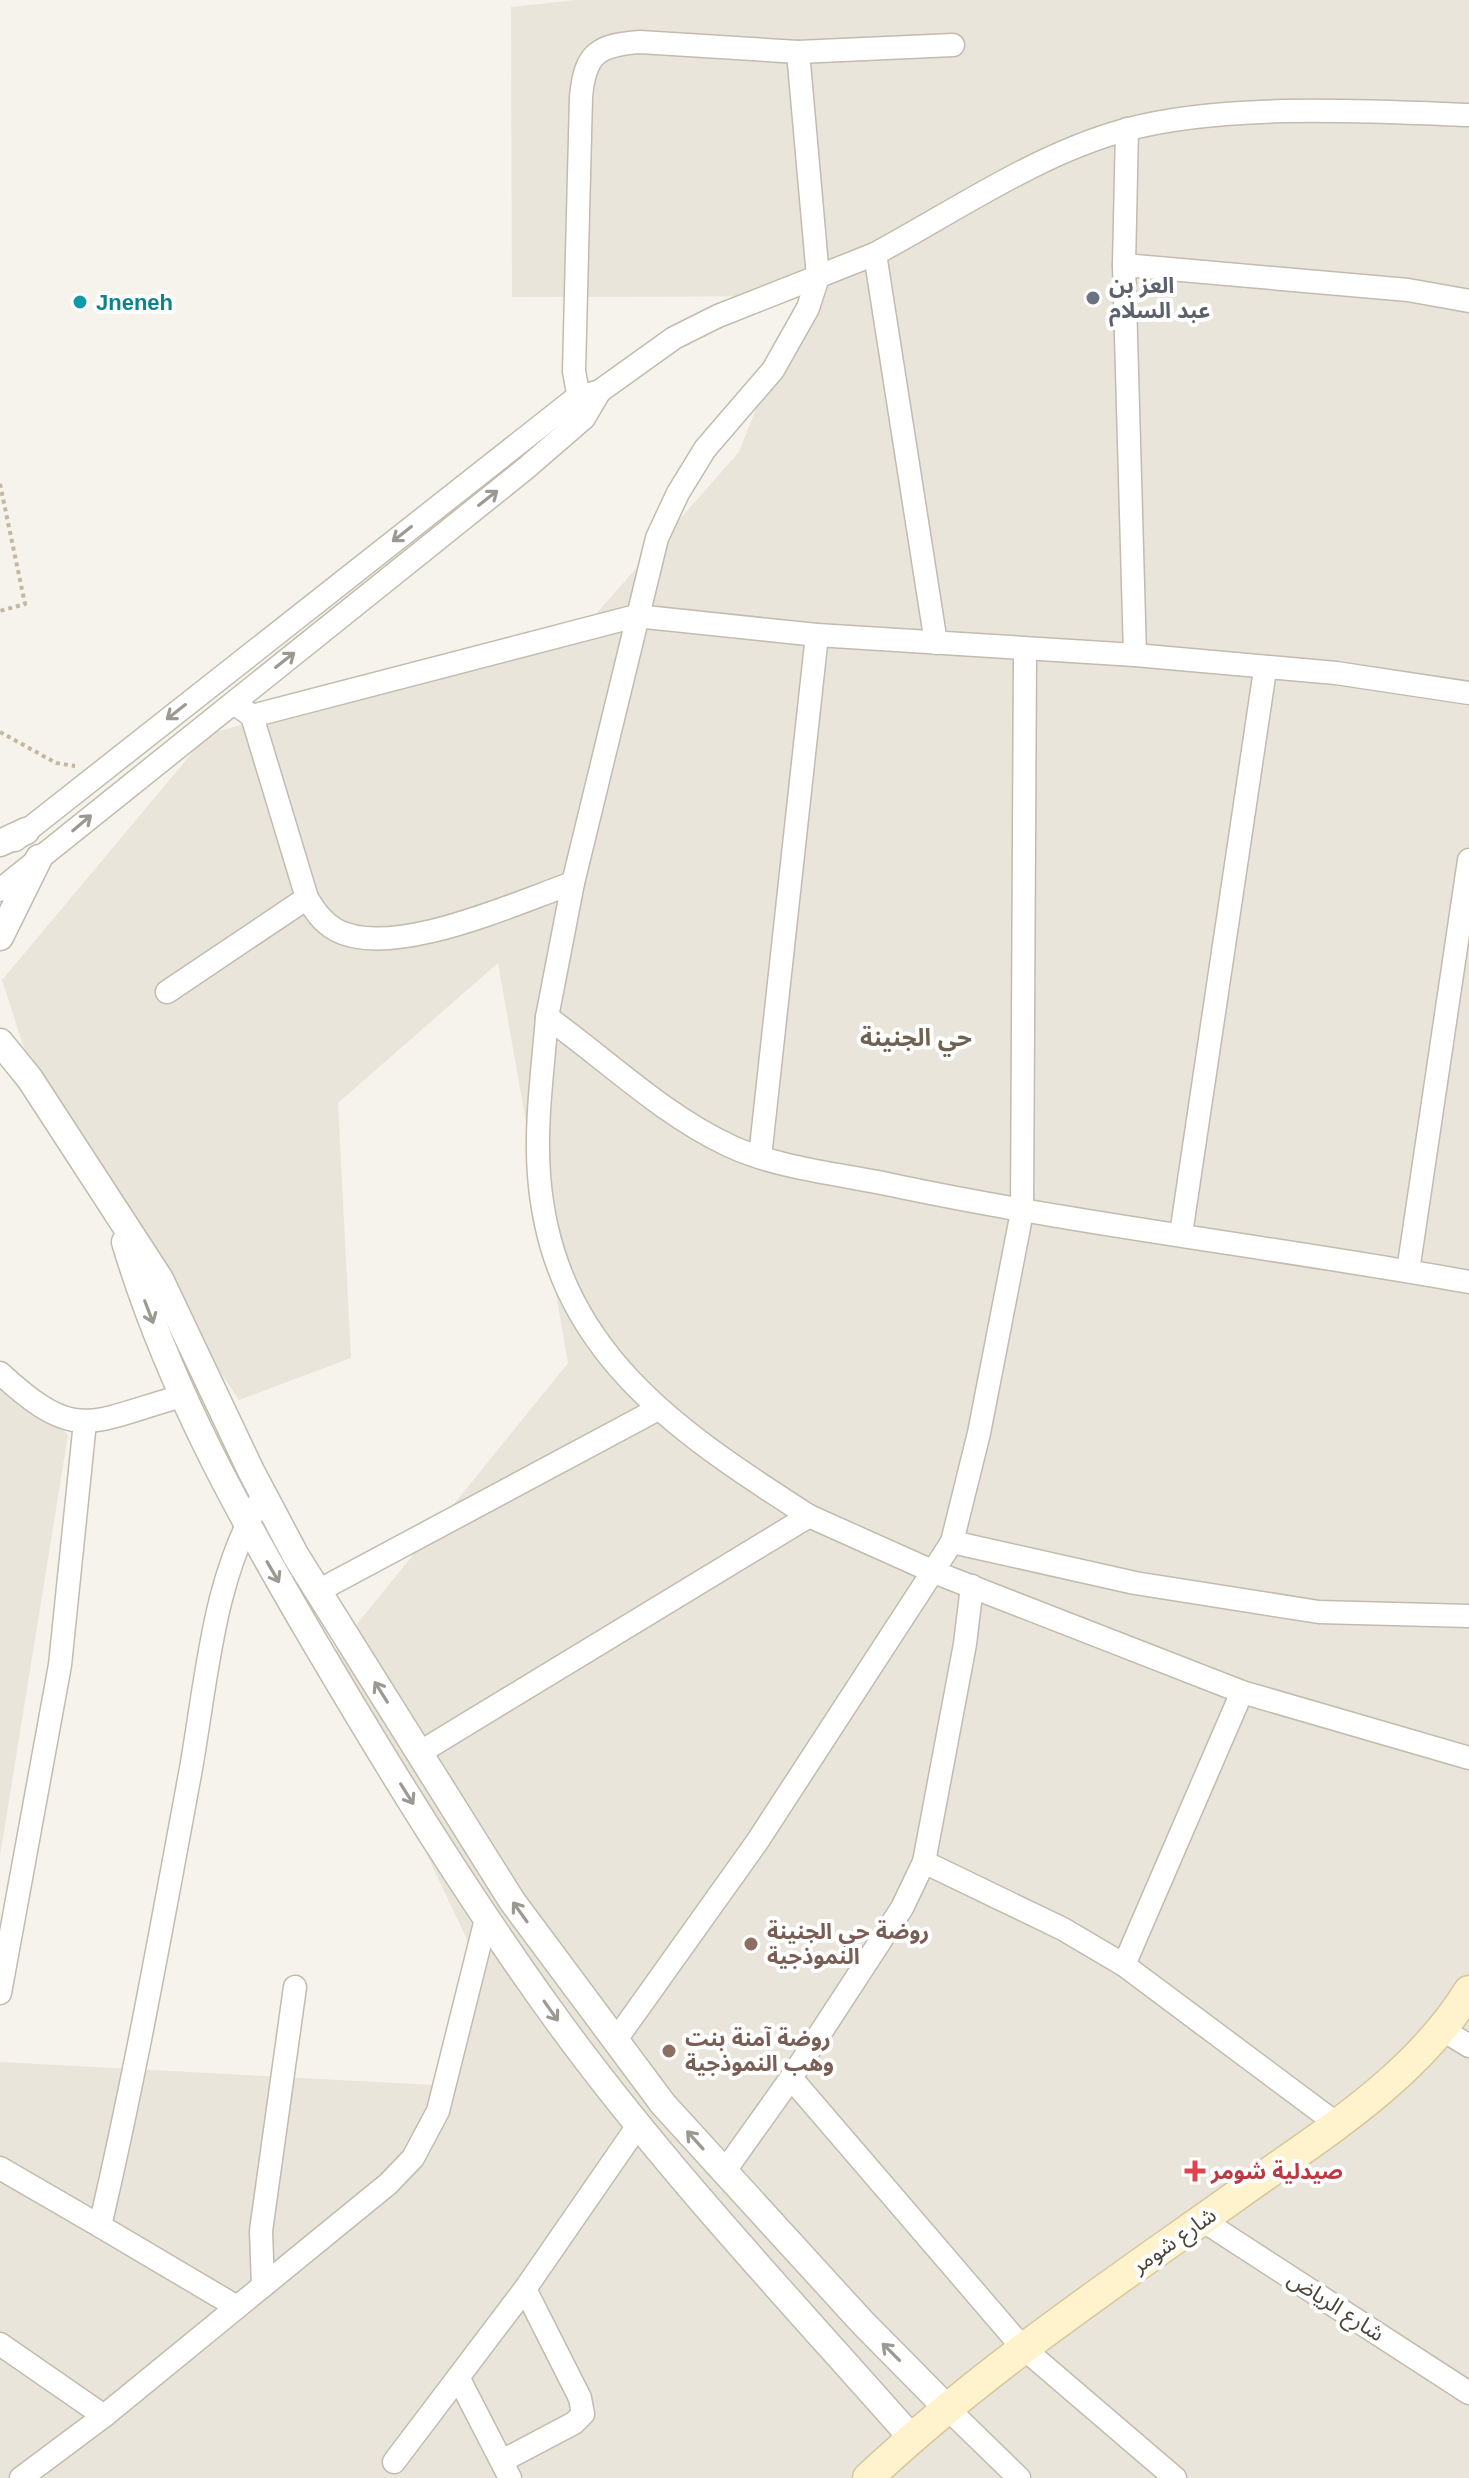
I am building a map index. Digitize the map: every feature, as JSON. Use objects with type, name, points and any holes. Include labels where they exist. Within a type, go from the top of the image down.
[{"type":"main road","name":"شارع شومر","points":[[868,2478],[946,2407],[1022,2347],[1337,2124],[1409,2065],[1443,2030],[1469,1991]]},
{"type":"street","points":[[580,408],[581,97],[583,78],[593,55],[614,44],[640,42],[798,52],[953,45]]},
{"type":"street","points":[[798,52],[818,277],[808,308],[773,370],[705,449],[678,493],[657,538],[636,616],[573,883],[547,1017],[539,1173],[544,1221],[557,1271],[600,1346],[658,1409],[733,1467],[809,1516],[934,1572],[1242,1692],[1469,1758]]},
{"type":"street","points":[[0,890],[232,702],[600,391],[674,338],[752,301],[875,254],[1055,156],[1127,129],[1222,115],[1370,111],[1469,115]]},
{"type":"street","points":[[1127,129],[1124,265],[1135,655]]},
{"type":"street","points":[[875,254],[936,643]]},
{"type":"street","points":[[1124,265],[1408,290],[1469,301]]},
{"type":"street","points":[[0,852],[213,683],[580,408]]},
{"type":"street","points":[[252,716],[636,616],[817,635],[1025,651],[1135,655],[1265,670],[1375,678],[1469,693]]},
{"type":"street","points":[[760,1157],[817,635]]},
{"type":"street","points":[[615,2041],[757,1842],[952,1542],[979,1433],[1022,1212],[1025,651]]},
{"type":"street","points":[[1181,1234],[1265,670]]},
{"type":"street","points":[[213,683],[252,716],[307,898],[320,918],[340,932],[366,937],[404,938],[573,883]]},
{"type":"street","points":[[0,843],[26,831]]},
{"type":"street","points":[[0,937],[39,858]]},
{"type":"street","points":[[1408,1271],[1469,860]]},
{"type":"street","points":[[167,992],[307,898]]},
{"type":"street","points":[[547,1017],[670,1111],[722,1142],[760,1157],[1022,1212],[1181,1234],[1469,1282]]},
{"type":"street","points":[[0,1042],[30,1079],[160,1279],[264,1494],[318,1591],[512,1901],[663,2104],[946,2407],[1019,2478]]},
{"type":"street","points":[[116,1211],[139,1286],[182,1396],[246,1523],[390,1767],[486,1919],[561,2026],[639,2124],[911,2437]]},
{"type":"street","points":[[0,1373],[35,1406],[57,1418],[85,1422],[182,1396]]},
{"type":"street","points":[[318,1591],[658,1409]]},
{"type":"street","points":[[0,1993],[60,1665],[85,1422]]},
{"type":"street","points":[[100,2226],[126,2114],[209,1660],[231,1565],[246,1523],[264,1494]]},
{"type":"street","points":[[419,1753],[809,1516]]},
{"type":"street","points":[[952,1542],[1135,1583],[1319,1612],[1469,1616]]},
{"type":"street","points":[[724,2172],[791,2078],[907,1900],[924,1862],[954,1709],[972,1586]]},
{"type":"street","points":[[1124,1965],[1242,1692]]},
{"type":"street","points":[[924,1862],[1063,1929],[1124,1965],[1337,2124]]},
{"type":"street","points":[[21,2478],[104,2416],[388,2184],[423,2143],[438,2111],[486,1919]]},
{"type":"street","points":[[263,2286],[261,2231],[295,1987]]},
{"type":"street","points":[[1443,2030],[1469,2046]]},
{"type":"street","points":[[791,2078],[1022,2347],[1175,2478]]},
{"type":"street","points":[[394,2462],[525,2289],[639,2124]]},
{"type":"street","points":[[0,2168],[237,2307]]},
{"type":"street","name":"شارع الرياض","points":[[1202,2220],[1469,2393]]},
{"type":"street","points":[[459,2379],[506,2469],[583,2414],[580,2398],[525,2289]]},
{"type":"street","points":[[0,2344],[104,2416]]},
{"type":"path","points":[[0,484],[25,604],[0,611]]},
{"type":"path","points":[[0,732],[56,763],[101,770]]},
{"type":"shaded area","points":[[576,0],[1469,0],[1469,2478],[0,2478],[0,2062],[434,2085],[483,1973],[332,1655],[568,1363],[498,963],[338,1103],[351,1358],[239,1400],[44,1110],[2,980],[208,734],[580,632],[739,452],[800,296],[512,297],[511,7]]},
{"type":"shaded area","points":[[0,1361],[68,1435],[0,1856]]},
{"type":"place","name":"العز بن عبد السلام","points":[[1093,298]]},
{"type":"place","name":"Jneneh","points":[[80,302]]},
{"type":"place","name":"روضة حي الجنينة النموذجية","points":[[751,1944]]},
{"type":"place","name":"روضة آمنة بنت وهب النموذجية","points":[[669,2051]]},
{"type":"place","name":"صيدلية شومر","points":[[1195,2171]]},
{"type":"district","name":"حي الجنينة","points":[[916,1037]]}]
